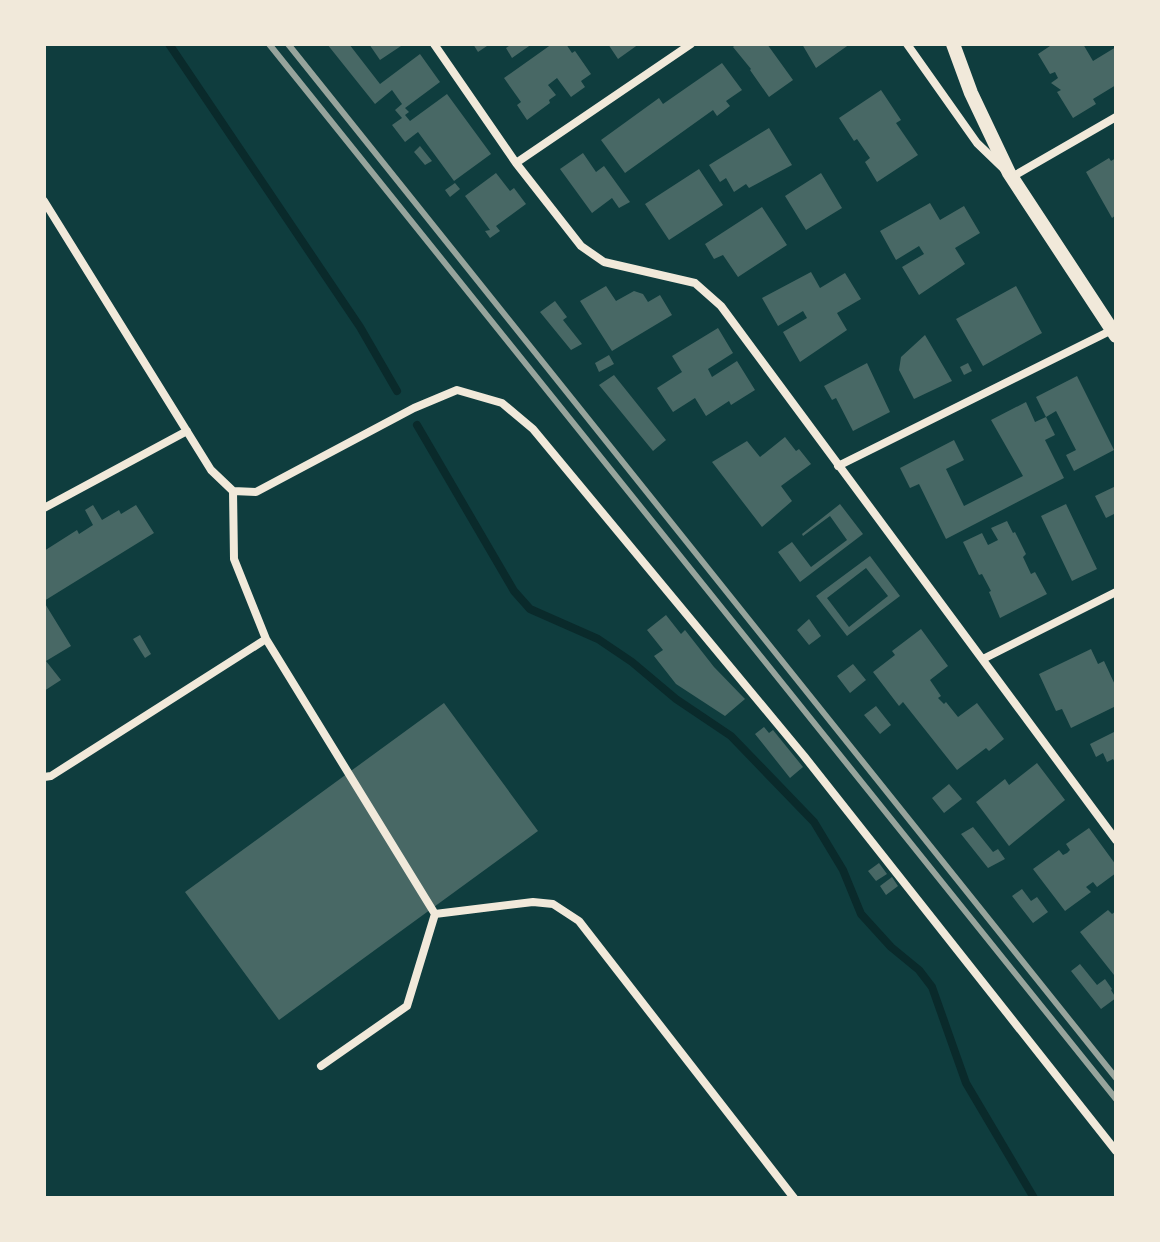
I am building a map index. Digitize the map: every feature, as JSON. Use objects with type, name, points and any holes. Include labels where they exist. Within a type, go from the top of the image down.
[{"type":"street","points":[[434,44],[516,163],[589,253],[619,266],[689,281],[715,300],[1116,840]]},
{"type":"street","points":[[516,163],[691,44]]},
{"type":"street","points":[[907,44],[977,143],[1010,175]]},
{"type":"street","points":[[838,466],[1114,332],[1010,175],[983,120],[953,44]]},
{"type":"street","points":[[1010,175],[1116,117]]},
{"type":"street","points":[[44,201],[211,470],[233,491],[256,492],[414,408],[457,390],[491,398],[513,410],[533,429],[804,756],[1116,1151]]},
{"type":"street","points":[[44,508],[187,431]]},
{"type":"street","points":[[233,491],[234,559],[266,639],[435,914],[407,1006],[321,1066]]},
{"type":"street","points":[[983,659],[1116,592]]},
{"type":"street","points":[[44,777],[51,776],[266,639]]},
{"type":"street","points":[[435,914],[533,902],[553,904],[579,921],[794,1198]]},
{"type":"building","points":[[327,44],[349,44],[380,84],[420,54],[440,82],[405,108],[409,112],[405,115],[410,121],[447,94],[491,154],[454,181],[418,132],[405,142],[392,125],[402,118],[395,110],[402,104],[392,90],[375,104]]},
{"type":"building","points":[[369,44],[404,44],[380,60]]},
{"type":"building","points":[[473,44],[490,44],[478,52]]},
{"type":"building","points":[[512,44],[532,44],[512,58],[506,48]]},
{"type":"building","points":[[552,44],[566,44],[572,53],[575,51],[591,74],[581,81],[585,87],[571,97],[557,78],[548,85],[556,95],[527,120],[517,105],[521,102],[504,78]]},
{"type":"building","points":[[608,44],[639,44],[618,59]]},
{"type":"building","points":[[736,44],[767,44],[793,80],[769,97],[733,47]]},
{"type":"building","points":[[802,44],[850,44],[816,68]]},
{"type":"building","points":[[1053,44],[1083,44],[1093,61],[1116,47],[1116,85],[1093,99],[1096,104],[1073,118],[1057,92],[1061,90],[1051,83],[1058,78],[1055,72],[1050,74],[1038,54]]},
{"type":"building","points":[[722,63],[742,90],[726,101],[730,106],[717,116],[713,110],[625,173],[601,140],[659,98],[663,104]]},
{"type":"building","points":[[881,90],[901,120],[896,123],[918,155],[877,182],[865,162],[870,158],[839,118]]},
{"type":"building","points":[[769,128],[792,165],[749,188],[746,184],[734,192],[726,178],[720,182],[709,165]]},
{"type":"building","points":[[420,146],[432,161],[425,165],[414,152]]},
{"type":"building","points":[[583,153],[596,172],[604,166],[630,202],[619,208],[612,198],[592,213],[560,169]]},
{"type":"building","points":[[1109,158],[1111,161],[1116,158],[1116,215],[1112,218],[1086,172]]},
{"type":"building","points":[[699,169],[723,205],[669,240],[645,204]]},
{"type":"building","points":[[496,173],[510,191],[514,188],[526,204],[496,226],[500,231],[490,238],[485,231],[490,230],[465,196]]},
{"type":"building","points":[[821,173],[842,208],[806,230],[785,196]]},
{"type":"building","points":[[455,183],[460,189],[450,197],[445,190]]},
{"type":"building","points":[[930,203],[940,220],[964,206],[980,233],[955,248],[965,264],[919,295],[902,267],[924,254],[919,246],[896,260],[880,231]]},
{"type":"building","points":[[762,207],[787,245],[738,277],[723,255],[714,259],[705,244]]},
{"type":"building","points":[[811,272],[820,288],[845,273],[861,299],[837,313],[847,330],[800,362],[783,332],[807,318],[803,311],[778,326],[762,298]]},
{"type":"building","points":[[606,286],[616,301],[634,291],[643,294],[648,302],[660,295],[672,315],[612,351],[580,301]]},
{"type":"building","points":[[1016,286],[1042,333],[983,366],[956,319]]},
{"type":"building","points":[[555,301],[567,317],[563,320],[582,344],[571,350],[540,312]]},
{"type":"building","points":[[718,328],[733,353],[708,369],[712,377],[737,361],[755,390],[731,405],[729,401],[706,416],[695,398],[673,412],[657,388],[682,372],[672,356]]},
{"type":"building","points":[[925,335],[952,381],[914,399],[899,370],[901,357]]},
{"type":"building","points":[[609,355],[614,364],[599,372],[595,363]]},
{"type":"building","points":[[867,363],[890,412],[853,431],[836,398],[832,400],[824,386]]},
{"type":"building","points":[[968,363],[972,371],[964,375],[960,367]]},
{"type":"building","points":[[614,375],[666,440],[653,451],[599,385]]},
{"type":"building","points":[[1077,376],[1114,450],[1074,471],[1066,455],[1076,450],[1056,411],[1046,417],[1036,397]]},
{"type":"building","points":[[1026,402],[1035,422],[1046,417],[1055,435],[1045,440],[1064,478],[946,539],[919,484],[910,488],[900,468],[954,440],[964,460],[946,469],[964,506],[1023,476],[991,420]]},
{"type":"building","points":[[785,437],[811,464],[781,486],[792,501],[762,527],[712,462],[747,441],[760,457]]},
{"type":"building","points":[[1116,486],[1116,513],[1106,518],[1095,496]]},
{"type":"building","points":[[840,504],[863,534],[800,582],[778,552],[792,542],[811,567],[847,540],[830,516],[802,534]]},
{"type":"building","points":[[1066,504],[1097,569],[1072,581],[1041,516]]},
{"type":"building","points":[[93,505],[102,520],[136,505],[154,533],[44,601],[44,551],[77,530],[79,534],[93,525],[85,510]]},
{"type":"building","points":[[1007,521],[1026,554],[1023,557],[1031,574],[1035,572],[1047,594],[1000,618],[991,591],[982,574],[979,575],[963,542],[982,533],[988,545],[998,540],[991,528]]},
{"type":"building","points":[[870,556],[900,596],[847,636],[816,596]],"holes":[[[866,568],[888,596],[849,627],[827,598]]]},
{"type":"building","points":[[44,602],[71,646],[46,661],[61,680],[44,691]]},
{"type":"building","points":[[666,615],[681,634],[685,630],[745,699],[725,716],[676,684],[654,656],[663,650],[647,630]]},
{"type":"building","points":[[809,619],[821,636],[809,645],[797,630]]},
{"type":"building","points":[[921,629],[948,666],[930,680],[941,696],[938,698],[944,704],[946,702],[958,717],[977,703],[1004,739],[957,770],[903,702],[899,706],[873,672],[895,655],[892,651]]},
{"type":"building","points":[[140,635],[151,654],[145,658],[133,639]]},
{"type":"building","points":[[1091,649],[1098,664],[1104,661],[1116,687],[1116,706],[1071,728],[1062,709],[1056,711],[1039,674]]},
{"type":"building","points":[[853,664],[866,680],[850,693],[837,676]]},
{"type":"building","points":[[444,703],[538,831],[279,1020],[185,892]]},
{"type":"building","points":[[876,706],[891,725],[880,734],[864,715]]},
{"type":"building","points":[[764,727],[769,733],[773,730],[803,767],[790,778],[755,734]]},
{"type":"building","points":[[1116,731],[1116,764],[1113,759],[1107,762],[1103,753],[1096,757],[1090,744]]},
{"type":"building","points":[[1037,763],[1065,800],[1009,846],[976,802],[1005,779],[1009,785]]},
{"type":"building","points":[[949,784],[962,799],[944,813],[932,798]]},
{"type":"building","points":[[973,827],[993,852],[998,849],[1005,859],[988,868],[961,834]]},
{"type":"building","points":[[1089,828],[1116,865],[1116,873],[1097,887],[1093,882],[1086,887],[1091,892],[1065,911],[1033,869],[1059,850],[1063,855],[1067,853],[1070,850],[1066,844]]},
{"type":"building","points":[[879,863],[887,874],[876,881],[868,871]]},
{"type":"building","points":[[892,877],[898,886],[886,895],[880,886]]},
{"type":"building","points":[[1022,889],[1031,901],[1037,897],[1048,912],[1033,923],[1012,896]]},
{"type":"building","points":[[1108,910],[1112,914],[1116,911],[1114,975],[1080,932]]},
{"type":"building","points":[[1080,964],[1097,985],[1105,979],[1112,989],[1116,998],[1101,1009],[1071,971]]},
{"type":"waterway","points":[[169,44],[360,327],[397,391]]},
{"type":"waterway","points":[[417,425],[514,591],[530,609],[598,639],[632,662],[676,699],[731,736],[814,822],[843,870],[861,914],[891,947],[919,970],[932,987],[966,1083],[1034,1198]]},
{"type":"railway","points":[[269,44],[1116,1099]]},
{"type":"railway","points":[[288,44],[1116,1078]]}]
